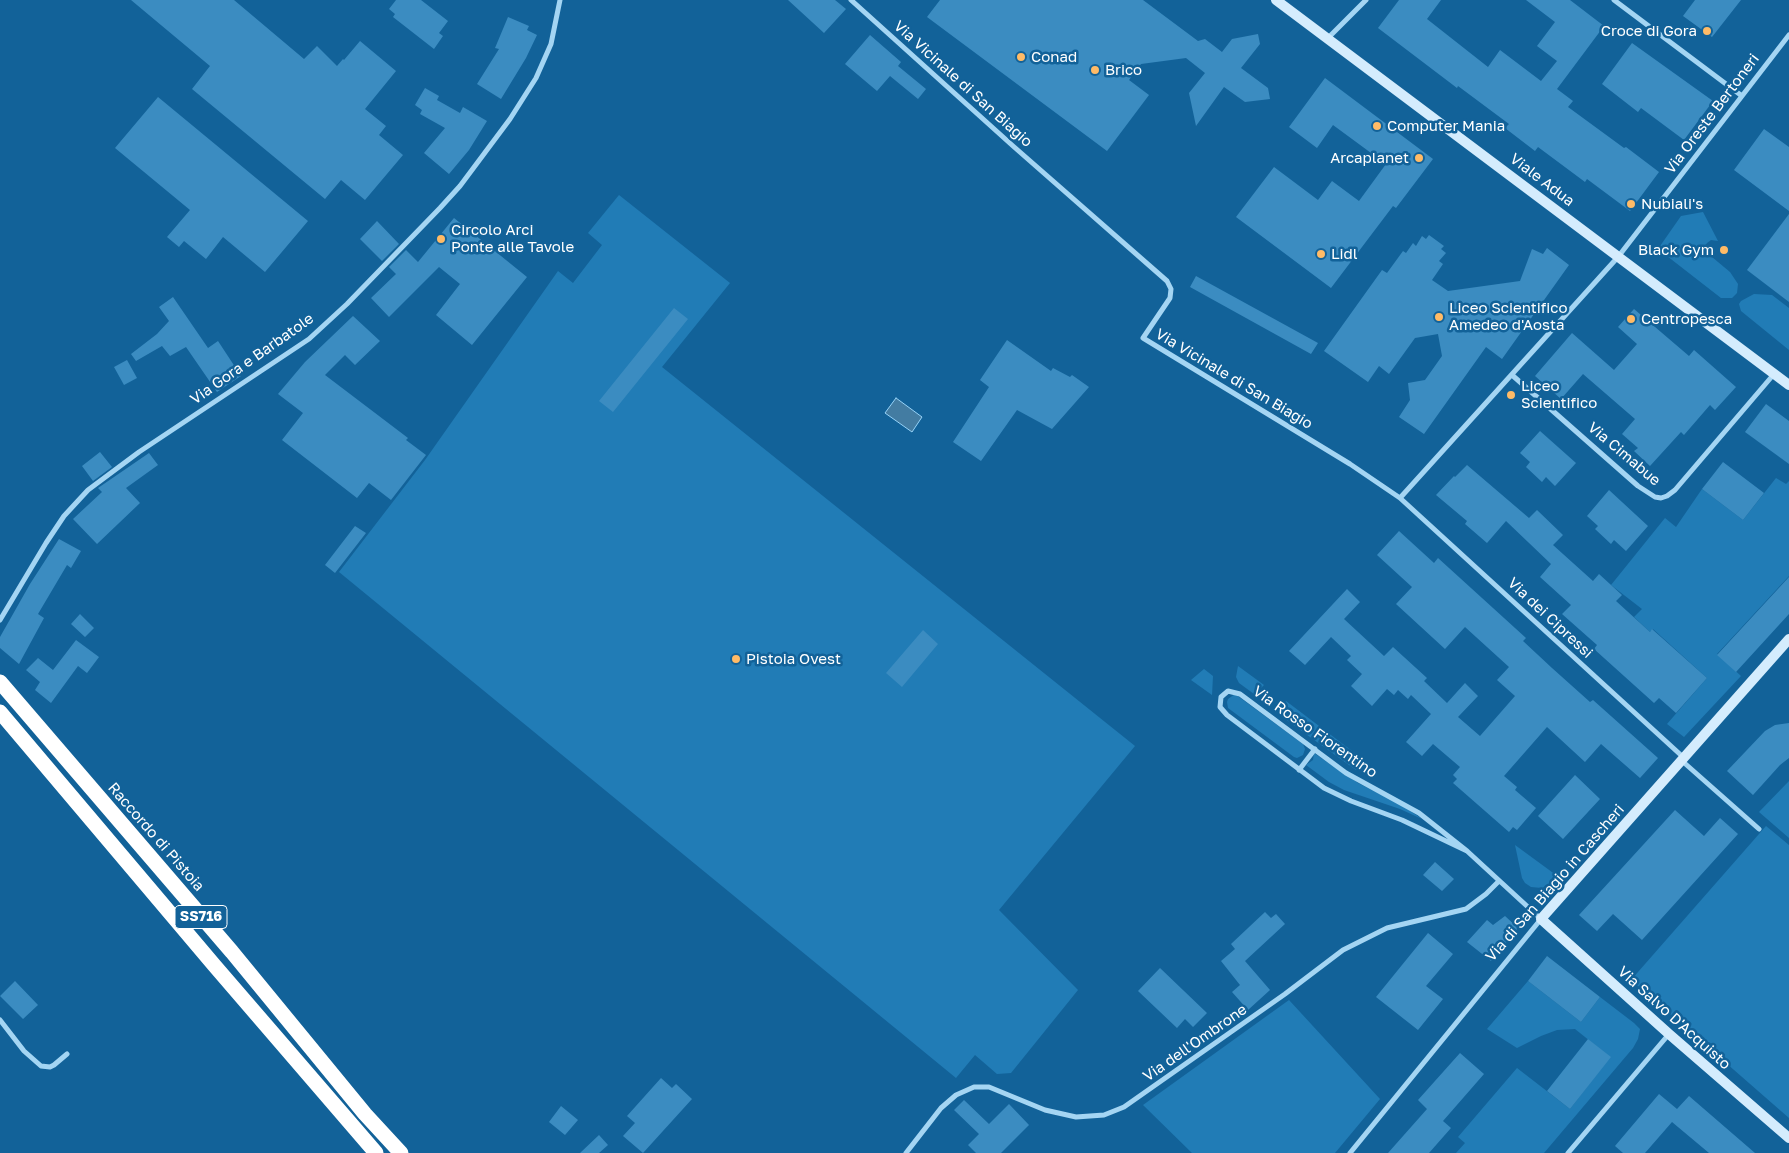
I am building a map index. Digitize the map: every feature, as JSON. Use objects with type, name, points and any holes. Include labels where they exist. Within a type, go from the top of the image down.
[{"type":"highway","name":"Raccordo di Pistoia","points":[[0,682],[232,952],[365,1114],[401,1153]]},
{"type":"highway","name":"SS716","points":[[0,712],[226,980],[376,1153]]},
{"type":"street","name":"Via Gora e Barbatole","points":[[0,620],[64,516],[88,490],[139,452],[309,339],[347,304],[460,186],[510,120],[536,78],[551,44],[560,0]]},
{"type":"street","name":"Via Vicinale di San Biagio","points":[[851,0],[1010,144],[1167,281],[1171,290],[1170,298],[1143,338],[1350,464],[1400,498]]},
{"type":"street","name":"Viale Adua","points":[[1276,0],[1789,385]]},
{"type":"street","points":[[1328,39],[1366,0]]},
{"type":"street","points":[[1614,0],[1742,96]]},
{"type":"street","name":"Via Oreste Bertoneri","points":[[1618,257],[1789,34]]},
{"type":"street","points":[[1400,498],[1618,257]]},
{"type":"street","name":"Via Cimabue","points":[[1512,374],[1638,486],[1661,498],[1675,490],[1774,374]]},
{"type":"street","name":"Via dei Cipressi","points":[[1400,498],[1759,829]]},
{"type":"street","name":"Via di San Biagio in Cascheri","points":[[1350,1153],[1541,919],[1789,639]]},
{"type":"street","name":"Via Rosso Fiorentino","points":[[1467,851],[1402,820],[1331,792],[1299,770],[1224,712],[1220,707],[1221,697],[1228,691],[1240,694],[1353,777],[1414,810],[1467,851],[1541,919]]},
{"type":"street","points":[[1299,770],[1314,749]]},
{"type":"street","name":"Via dell'Ombrone","points":[[906,1153],[941,1108],[956,1095],[974,1087],[989,1087],[1045,1110],[1076,1117],[1104,1115],[1124,1107],[1262,1010],[1343,950],[1387,928],[1466,909],[1499,881]]},
{"type":"street","name":"Via Salvo D'Acquisto","points":[[1541,919],[1789,1138]]},
{"type":"street","points":[[0,1020],[24,1051],[41,1066],[54,1066],[67,1054]]},
{"type":"street","points":[[1568,1153],[1669,1034]]},
{"type":"shaded area","name":"Pistoia Ovest","points":[[619,195],[730,283],[662,367],[1135,746],[999,910],[1078,990],[1011,1073],[997,1074],[975,1055],[956,1078],[339,572],[425,460],[558,271],[573,283],[602,245],[588,233]]},
{"type":"shaded area","points":[[1703,212],[1718,241],[1711,240],[1707,243],[1705,246],[1706,252],[1730,272],[1738,284],[1737,293],[1732,298],[1721,298],[1658,249],[1681,216]]},
{"type":"shaded area","points":[[1754,294],[1772,295],[1789,308],[1789,350],[1741,311],[1739,304],[1741,301]]},
{"type":"shaded area","points":[[896,398],[922,417],[912,432],[885,413]]},
{"type":"shaded area","points":[[1776,478],[1786,484],[1789,481],[1789,576],[1717,654],[1741,676],[1684,737],[1667,724],[1707,678],[1653,629],[1650,632],[1634,617],[1642,609],[1611,585],[1665,518],[1676,527],[1702,489],[1743,520]]},
{"type":"shaded area","points":[[1238,666],[1264,685],[1256,693],[1254,694],[1239,683],[1236,677]]},
{"type":"shaded area","points":[[1204,669],[1213,676],[1212,695],[1191,680]]},
{"type":"shaded area","points":[[1235,694],[1303,744],[1305,749],[1303,755],[1297,758],[1294,757],[1228,708],[1228,699]]},
{"type":"shaded area","points":[[1286,701],[1368,763],[1362,769],[1356,770],[1278,714],[1277,712]]},
{"type":"shaded area","points":[[1314,753],[1358,783],[1400,804],[1422,819],[1400,809],[1344,790],[1329,782],[1306,765],[1313,760]]},
{"type":"shaded area","points":[[1789,781],[1789,838],[1759,812]]},
{"type":"shaded area","points":[[1766,826],[1789,845],[1789,1118],[1631,980]]},
{"type":"shaded area","points":[[1515,845],[1556,875],[1548,885],[1542,888],[1531,887],[1525,883],[1522,878]]},
{"type":"shaded area","points":[[1528,981],[1581,1022],[1600,997],[1640,1029],[1638,1039],[1633,1048],[1544,1153],[1456,1153],[1465,1143],[1458,1137],[1517,1068],[1570,1109],[1610,1057],[1575,1029],[1557,1030],[1517,1048],[1487,1029]]},
{"type":"shaded area","points":[[1289,1000],[1380,1099],[1335,1153],[1192,1153],[1143,1105]]},
{"type":"building","points":[[131,0],[234,0],[304,59],[317,46],[337,66],[360,41],[396,71],[365,109],[386,126],[379,135],[403,155],[365,200],[341,180],[325,199],[192,89],[210,66]]},
{"type":"building","points":[[396,0],[421,0],[448,21],[439,33],[443,36],[434,49],[393,17],[395,14],[389,9]]},
{"type":"building","points":[[788,0],[835,0],[846,9],[824,33]]},
{"type":"building","points":[[940,0],[1143,0],[1198,41],[1205,39],[1222,52],[1232,39],[1258,34],[1260,44],[1241,68],[1268,88],[1270,99],[1245,102],[1224,87],[1196,126],[1189,93],[1205,73],[1186,58],[1141,64],[1129,80],[1149,95],[1107,151],[927,17]]},
{"type":"building","points":[[1399,0],[1441,0],[1427,19],[1488,67],[1500,50],[1541,81],[1557,61],[1537,46],[1555,22],[1526,0],[1570,0],[1604,26],[1557,89],[1573,101],[1568,107],[1659,172],[1630,211],[1587,179],[1585,182],[1538,147],[1535,151],[1505,128],[1509,124],[1458,86],[1457,88],[1378,28]]},
{"type":"building","points":[[1695,0],[1741,0],[1712,37],[1683,16]]},
{"type":"building","points":[[508,17],[529,26],[527,30],[537,35],[526,58],[501,99],[477,84],[499,49],[495,48]]},
{"type":"building","points":[[870,35],[901,62],[898,66],[926,89],[918,99],[890,76],[877,91],[845,64]]},
{"type":"building","points":[[1632,43],[1713,101],[1684,140],[1641,108],[1638,112],[1602,84]]},
{"type":"building","points":[[1325,78],[1433,159],[1396,208],[1393,206],[1331,288],[1236,217],[1274,167],[1318,200],[1332,181],[1359,201],[1386,164],[1333,125],[1317,148],[1289,127]]},
{"type":"building","points":[[425,88],[439,96],[437,100],[460,113],[463,107],[487,121],[469,150],[449,174],[424,153],[445,128],[420,114],[422,110],[415,105]]},
{"type":"building","points":[[158,97],[308,221],[265,272],[223,237],[206,259],[184,241],[179,247],[167,237],[190,210],[115,148]]},
{"type":"building","points":[[1764,129],[1789,147],[1789,211],[1734,170]]},
{"type":"building","points":[[1789,214],[1789,302],[1747,270]]},
{"type":"building","points":[[454,218],[527,277],[472,345],[436,315],[460,284],[439,267],[389,317],[371,298],[396,274],[389,267],[406,250],[418,262]]},
{"type":"building","points":[[377,221],[399,244],[382,261],[360,239]]},
{"type":"building","points":[[1429,235],[1444,246],[1441,249],[1446,253],[1439,261],[1443,264],[1432,280],[1448,291],[1520,281],[1532,249],[1543,254],[1547,248],[1569,265],[1502,359],[1486,347],[1424,434],[1399,417],[1410,400],[1408,383],[1425,380],[1442,356],[1438,334],[1415,338],[1389,374],[1379,366],[1368,382],[1324,351],[1382,270],[1387,273],[1403,251],[1406,253],[1413,243],[1416,246],[1422,236],[1426,239]]},
{"type":"building","points":[[1196,276],[1318,343],[1311,354],[1190,287]]},
{"type":"building","points":[[173,297],[208,348],[218,341],[241,376],[217,392],[186,347],[170,356],[162,346],[136,361],[131,354],[157,334],[169,321],[159,307]]},
{"type":"building","points":[[674,308],[688,319],[613,412],[599,401]]},
{"type":"building","points":[[1634,309],[1689,356],[1694,350],[1736,387],[1715,410],[1710,405],[1684,435],[1681,432],[1650,466],[1634,451],[1638,448],[1622,434],[1635,419],[1583,374],[1561,399],[1535,376],[1572,333],[1614,370],[1637,344],[1618,327]]},
{"type":"building","points":[[353,316],[380,341],[355,365],[345,355],[325,375],[408,438],[406,440],[426,455],[391,500],[369,483],[357,498],[282,440],[303,413],[278,394],[305,362]]},
{"type":"building","points":[[1007,340],[1051,371],[1053,368],[1070,377],[1072,375],[1089,387],[1052,429],[1017,410],[981,461],[953,442],[989,387],[980,380]]},
{"type":"building","points":[[127,360],[137,378],[124,385],[114,367]]},
{"type":"building","points":[[1766,404],[1789,421],[1789,464],[1745,432]]},
{"type":"building","points":[[1540,431],[1576,463],[1555,486],[1546,477],[1542,482],[1526,467],[1530,462],[1520,453]]},
{"type":"building","points":[[100,452],[112,467],[93,481],[82,466]]},
{"type":"building","points":[[149,453],[158,465],[126,488],[140,503],[97,544],[73,519],[102,492],[98,488]]},
{"type":"building","points":[[1723,462],[1764,493],[1743,520],[1702,489]]},
{"type":"building","points":[[1467,465],[1529,518],[1537,510],[1563,535],[1553,545],[1593,581],[1599,574],[1622,595],[1616,601],[1650,632],[1652,629],[1707,678],[1676,713],[1659,698],[1654,703],[1594,649],[1597,645],[1562,614],[1571,605],[1540,577],[1551,564],[1506,521],[1487,543],[1465,524],[1467,521],[1436,495]]},
{"type":"building","points":[[1609,490],[1648,526],[1626,551],[1614,540],[1611,544],[1595,529],[1598,526],[1587,516]]},
{"type":"building","points":[[355,526],[366,533],[335,573],[325,565]]},
{"type":"building","points":[[1399,531],[1434,563],[1438,558],[1526,638],[1523,641],[1552,668],[1590,702],[1593,700],[1658,758],[1640,778],[1601,744],[1585,762],[1547,727],[1504,776],[1517,787],[1515,790],[1536,808],[1517,830],[1513,827],[1509,832],[1453,783],[1457,779],[1453,775],[1460,767],[1433,744],[1422,756],[1406,742],[1431,714],[1411,695],[1408,699],[1398,690],[1394,695],[1387,689],[1372,706],[1351,686],[1362,674],[1347,660],[1351,656],[1331,637],[1305,665],[1289,651],[1347,589],[1360,602],[1344,619],[1384,656],[1393,647],[1427,678],[1424,681],[1447,703],[1465,683],[1478,696],[1458,717],[1480,736],[1515,696],[1497,680],[1509,667],[1465,627],[1445,649],[1396,604],[1412,587],[1377,555]]},
{"type":"building","points":[[59,539],[81,551],[71,568],[67,565],[38,614],[44,618],[19,664],[0,648],[0,637],[30,584]]},
{"type":"building","points":[[1789,577],[1789,614],[1736,672],[1717,655]]},
{"type":"building","points":[[80,614],[94,628],[85,637],[71,624]]},
{"type":"building","points":[[923,630],[938,644],[902,687],[886,673]]},
{"type":"building","points":[[76,640],[99,657],[87,673],[78,666],[51,703],[35,690],[40,682],[26,670],[38,658],[53,670]]},
{"type":"building","points":[[1789,723],[1789,758],[1780,765],[1753,795],[1727,771],[1765,731],[1775,725]]},
{"type":"building","points":[[1575,775],[1600,799],[1563,839],[1538,816]]},
{"type":"building","points":[[1675,810],[1704,836],[1720,818],[1738,834],[1642,940],[1613,914],[1597,931],[1579,915]]},
{"type":"building","points":[[1435,862],[1454,879],[1442,891],[1423,875]]},
{"type":"building","points":[[1265,912],[1271,918],[1276,914],[1285,924],[1245,961],[1270,990],[1248,1010],[1232,992],[1240,985],[1221,961],[1235,949],[1231,944]]},
{"type":"building","points":[[1505,916],[1518,928],[1491,961],[1467,942],[1487,920],[1493,925]]},
{"type":"building","points":[[1428,933],[1453,954],[1426,986],[1443,999],[1418,1030],[1376,997]]},
{"type":"building","points":[[1547,956],[1600,997],[1581,1022],[1528,981]]},
{"type":"building","points":[[1160,968],[1207,1013],[1193,1027],[1185,1019],[1177,1028],[1138,991]]},
{"type":"building","points":[[15,981],[38,1005],[23,1019],[0,996]]},
{"type":"building","points":[[1588,1039],[1611,1057],[1570,1109],[1547,1091]]},
{"type":"building","points":[[1460,1053],[1484,1074],[1443,1121],[1451,1128],[1429,1153],[1388,1153],[1427,1109],[1418,1100]]},
{"type":"building","points":[[661,1078],[672,1088],[676,1084],[692,1099],[643,1153],[623,1136],[635,1123],[627,1116]]},
{"type":"building","points":[[1659,1094],[1677,1109],[1689,1096],[1755,1153],[1709,1153],[1672,1122],[1645,1153],[1623,1153],[1615,1146]]},
{"type":"building","points":[[964,1100],[989,1124],[1009,1104],[1029,1125],[1001,1153],[976,1153],[968,1145],[979,1134],[954,1110]]},
{"type":"building","points":[[561,1106],[578,1120],[565,1135],[549,1122]]},
{"type":"building","points":[[599,1135],[608,1145],[599,1153],[580,1153]]},
{"type":"place","name":"Croce di Gora","points":[[1707,31]]},
{"type":"place","name":"Conad","points":[[1021,57]]},
{"type":"place","name":"Brico","points":[[1095,70]]},
{"type":"place","name":"Computer Mania","points":[[1377,126]]},
{"type":"place","name":"Arcaplanet","points":[[1419,158]]},
{"type":"place","name":"Nubiali's","points":[[1631,204]]},
{"type":"place","name":"Circolo Arci Ponte alle Tavole","points":[[441,239]]},
{"type":"place","name":"Black Gym","points":[[1724,250]]},
{"type":"place","name":"Lidl","points":[[1321,254]]},
{"type":"place","name":"Liceo Scientifico Amedeo d'Aosta","points":[[1439,317]]},
{"type":"place","name":"Centropesca","points":[[1631,319]]},
{"type":"place","name":"Liceo Scientifico","points":[[1511,395]]},
{"type":"place","name":"Pistoia Ovest","points":[[736,659]]}]
